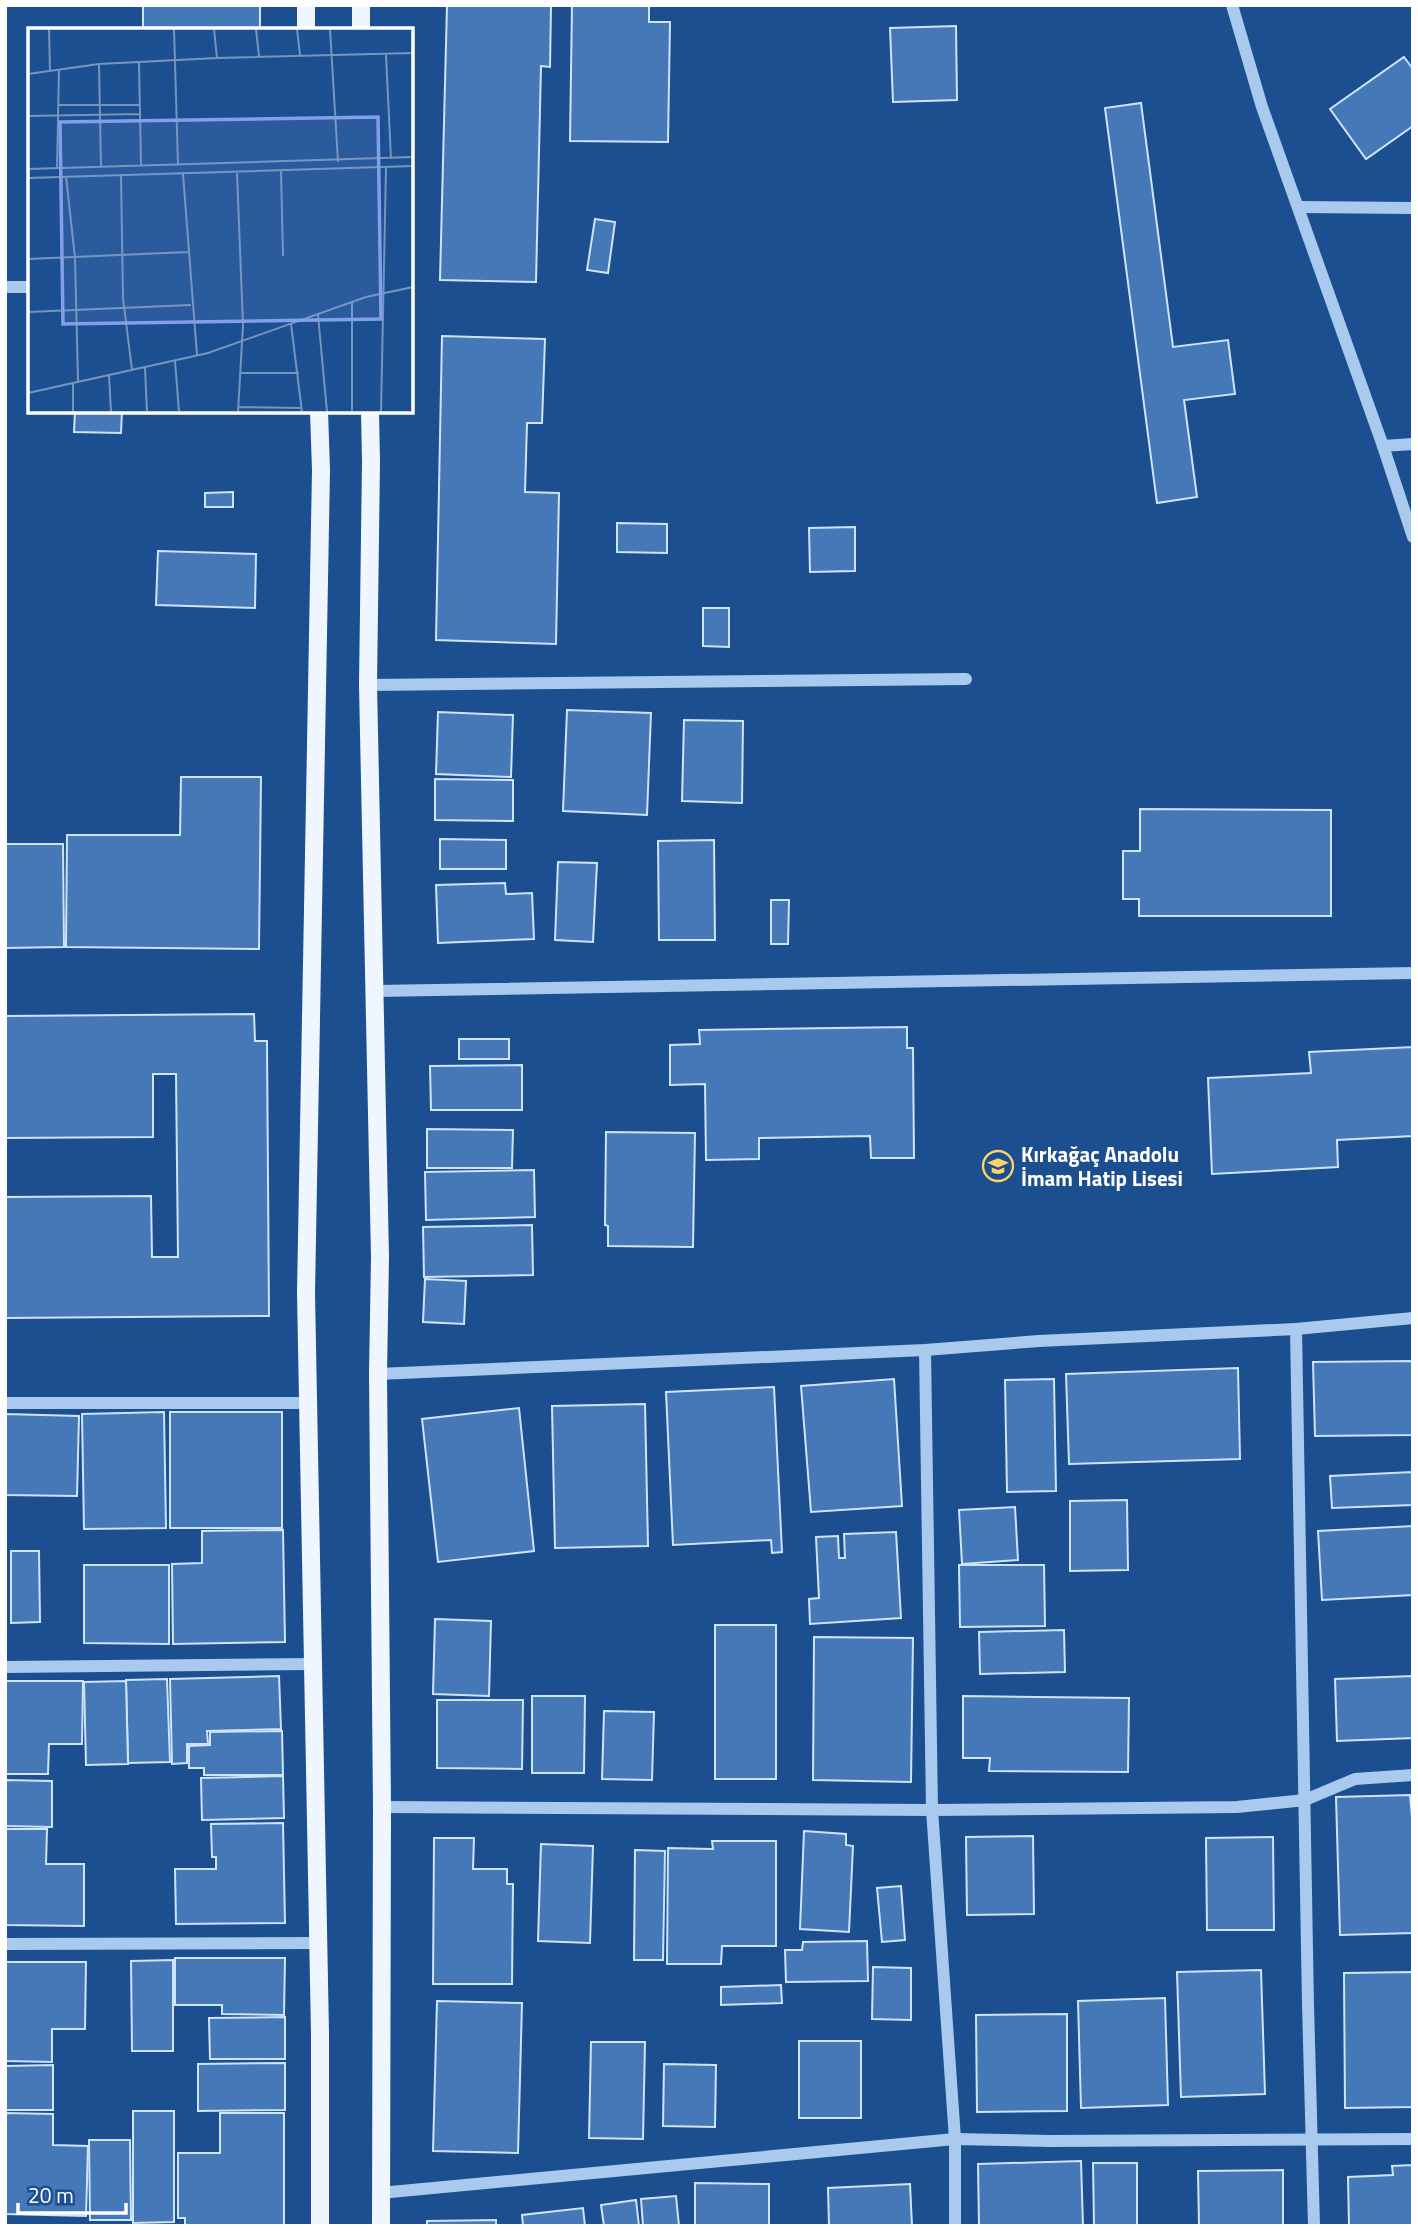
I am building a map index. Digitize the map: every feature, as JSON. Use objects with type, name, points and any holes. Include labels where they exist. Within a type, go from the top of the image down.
[{"type":"main road","points":[[306,5],[306,28]]},
{"type":"main road","points":[[360,5],[361,28]]},
{"type":"main road","points":[[319,413],[321,470],[306,1293],[314,1664],[320,2226]]},
{"type":"main road","points":[[370,413],[368,685],[380,1256],[378,1374],[382,1807],[381,2226]]},
{"type":"street","points":[[1232,5],[1262,107],[1413,537]]},
{"type":"street","points":[[1298,207],[1413,208]]},
{"type":"street","points":[[5,287],[28,287]]},
{"type":"street","points":[[1383,446],[1413,444]]},
{"type":"street","points":[[368,685],[966,679]]},
{"type":"street","points":[[375,991],[1413,973]]},
{"type":"street","points":[[378,1374],[925,1350],[1039,1341],[1296,1329],[1413,1318]]},
{"type":"street","points":[[1296,1329],[1314,2226]]},
{"type":"street","points":[[925,1350],[932,1810],[956,2139],[955,2226]]},
{"type":"street","points":[[5,1403],[309,1403]]},
{"type":"street","points":[[5,1667],[314,1664]]},
{"type":"street","points":[[382,1807],[932,1810],[1237,1807],[1305,1800],[1355,1779],[1413,1775]]},
{"type":"street","points":[[5,1944],[318,1943]]},
{"type":"street","points":[[380,2193],[956,2139],[1413,2140]]},
{"type":"building","points":[[143,5],[260,5],[260,28],[143,28]]},
{"type":"building","points":[[447,5],[551,5],[550,67],[541,66],[536,282],[440,280]]},
{"type":"building","points":[[572,5],[649,6],[649,22],[670,22],[668,142],[570,141]]},
{"type":"building","points":[[956,26],[957,100],[893,102],[890,28]]},
{"type":"building","points":[[1404,57],[1413,69],[1413,126],[1366,159],[1330,109]]},
{"type":"building","points":[[1141,103],[1173,347],[1228,340],[1235,394],[1184,400],[1197,497],[1157,503],[1105,108]]},
{"type":"building","points":[[595,219],[615,222],[608,273],[587,270]]},
{"type":"building","points":[[442,336],[545,339],[542,423],[527,423],[525,492],[559,493],[556,644],[436,640]]},
{"type":"building","points":[[75,413],[122,413],[121,433],[74,432]]},
{"type":"building","points":[[233,492],[233,507],[205,507],[205,493]]},
{"type":"building","points":[[617,523],[667,524],[667,553],[617,552]]},
{"type":"building","points":[[855,527],[855,571],[810,572],[809,528]]},
{"type":"building","points":[[158,551],[256,554],[255,608],[156,605]]},
{"type":"building","points":[[703,608],[729,608],[729,647],[703,646]]},
{"type":"building","points":[[567,710],[651,713],[647,815],[563,811]]},
{"type":"building","points":[[438,712],[513,715],[511,777],[436,774]]},
{"type":"building","points":[[684,720],[743,721],[742,803],[682,801]]},
{"type":"building","points":[[181,777],[261,777],[259,949],[66,947],[67,835],[180,835]]},
{"type":"building","points":[[435,779],[513,780],[513,821],[435,820]]},
{"type":"building","points":[[1140,809],[1331,810],[1331,916],[1139,916],[1139,899],[1123,899],[1123,851],[1140,851]]},
{"type":"building","points":[[440,839],[506,840],[506,869],[440,869]]},
{"type":"building","points":[[714,840],[715,940],[659,940],[658,841]]},
{"type":"building","points":[[5,844],[63,844],[64,947],[5,948]]},
{"type":"building","points":[[558,862],[597,863],[593,942],[555,940]]},
{"type":"building","points":[[505,883],[506,894],[532,893],[534,939],[438,943],[436,885]]},
{"type":"building","points":[[771,900],[789,900],[788,944],[771,944]]},
{"type":"building","points":[[254,1014],[255,1041],[267,1041],[269,1316],[5,1318],[5,1197],[151,1196],[152,1257],[178,1257],[176,1074],[153,1074],[153,1137],[5,1138],[5,1016]]},
{"type":"building","points":[[907,1027],[907,1048],[913,1048],[914,1158],[871,1158],[870,1136],[759,1138],[759,1159],[706,1160],[705,1084],[670,1085],[670,1045],[700,1044],[699,1030]]},
{"type":"building","points":[[459,1039],[509,1039],[509,1059],[459,1059]]},
{"type":"building","points":[[1413,1047],[1413,1136],[1337,1140],[1338,1167],[1212,1174],[1208,1078],[1311,1073],[1309,1052]]},
{"type":"building","points":[[522,1065],[522,1110],[431,1110],[430,1066]]},
{"type":"building","points":[[427,1129],[513,1130],[512,1168],[427,1168]]},
{"type":"building","points":[[606,1132],[695,1133],[693,1247],[608,1246],[608,1226],[605,1225]]},
{"type":"building","points":[[534,1170],[535,1217],[426,1220],[425,1172]]},
{"type":"building","points":[[532,1225],[533,1275],[424,1277],[423,1227]]},
{"type":"building","points":[[425,1279],[466,1281],[464,1324],[423,1322]]},
{"type":"building","points":[[1413,1361],[1413,1435],[1315,1436],[1313,1362]]},
{"type":"building","points":[[1238,1368],[1240,1459],[1069,1464],[1066,1374]]},
{"type":"building","points":[[894,1379],[902,1506],[811,1512],[801,1386]]},
{"type":"building","points":[[1054,1379],[1056,1491],[1007,1492],[1005,1380]]},
{"type":"building","points":[[774,1387],[782,1552],[772,1553],[771,1540],[673,1545],[666,1392]]},
{"type":"building","points":[[645,1404],[648,1546],[555,1548],[552,1406]]},
{"type":"building","points":[[519,1408],[534,1551],[438,1562],[422,1419]]},
{"type":"building","points":[[164,1412],[166,1528],[84,1529],[82,1414]]},
{"type":"building","points":[[170,1412],[282,1412],[282,1528],[170,1528]]},
{"type":"building","points":[[5,1414],[79,1416],[77,1496],[5,1495]]},
{"type":"building","points":[[1412,1472],[1413,1505],[1332,1508],[1330,1476]]},
{"type":"building","points":[[1127,1500],[1128,1570],[1070,1571],[1070,1501]]},
{"type":"building","points":[[1015,1507],[1018,1560],[962,1564],[959,1510]]},
{"type":"building","points":[[1413,1526],[1413,1595],[1322,1600],[1318,1531]]},
{"type":"building","points":[[283,1530],[285,1642],[173,1644],[172,1564],[202,1563],[202,1531]]},
{"type":"building","points":[[896,1532],[901,1618],[810,1624],[809,1599],[819,1598],[816,1537],[838,1536],[839,1558],[845,1558],[844,1534]]},
{"type":"building","points":[[11,1551],[39,1551],[40,1622],[11,1623]]},
{"type":"building","points":[[84,1565],[169,1565],[169,1644],[84,1643]]},
{"type":"building","points":[[959,1565],[1044,1565],[1045,1626],[960,1627]]},
{"type":"building","points":[[435,1619],[491,1621],[489,1696],[433,1694]]},
{"type":"building","points":[[715,1625],[776,1625],[776,1779],[715,1779]]},
{"type":"building","points":[[1064,1630],[1065,1672],[980,1674],[979,1632]]},
{"type":"building","points":[[814,1637],[913,1638],[911,1782],[813,1780]]},
{"type":"building","points":[[279,1676],[281,1729],[207,1731],[208,1744],[187,1744],[187,1763],[172,1764],[170,1679]]},
{"type":"building","points":[[1413,1676],[1413,1738],[1337,1741],[1335,1679]]},
{"type":"building","points":[[167,1679],[170,1762],[128,1763],[126,1680]]},
{"type":"building","points":[[5,1681],[83,1681],[82,1744],[49,1744],[48,1774],[5,1774]]},
{"type":"building","points":[[126,1681],[128,1764],[86,1765],[84,1682]]},
{"type":"building","points":[[532,1696],[585,1696],[584,1773],[532,1773]]},
{"type":"building","points":[[963,1696],[1129,1698],[1128,1772],[989,1771],[990,1758],[963,1758]]},
{"type":"building","points":[[437,1700],[523,1700],[522,1769],[437,1768]]},
{"type":"building","points":[[604,1711],[654,1712],[652,1780],[602,1779]]},
{"type":"building","points":[[282,1731],[283,1775],[204,1775],[204,1768],[189,1768],[189,1746],[210,1745],[210,1732]]},
{"type":"building","points":[[283,1776],[284,1818],[202,1820],[201,1778]]},
{"type":"building","points":[[5,1780],[52,1781],[52,1827],[5,1826]]},
{"type":"building","points":[[1410,1795],[1413,1828],[1413,1933],[1340,1935],[1336,1797]]},
{"type":"building","points":[[283,1823],[285,1923],[176,1924],[175,1869],[216,1869],[216,1857],[212,1857],[211,1824]]},
{"type":"building","points":[[5,1829],[47,1829],[46,1864],[84,1864],[84,1926],[5,1925]]},
{"type":"building","points":[[804,1831],[846,1834],[846,1845],[853,1846],[849,1932],[800,1929]]},
{"type":"building","points":[[1033,1836],[1034,1914],[967,1915],[966,1837]]},
{"type":"building","points":[[1273,1837],[1274,1930],[1207,1930],[1206,1838]]},
{"type":"building","points":[[434,1838],[474,1838],[473,1869],[507,1869],[507,1884],[513,1884],[512,1984],[433,1984]]},
{"type":"building","points":[[712,1841],[776,1841],[776,1946],[722,1946],[721,1964],[667,1964],[668,1848],[713,1849]]},
{"type":"building","points":[[541,1844],[593,1846],[590,1943],[538,1941]]},
{"type":"building","points":[[635,1850],[665,1851],[663,1960],[634,1960]]},
{"type":"building","points":[[901,1886],[905,1940],[882,1942],[877,1888]]},
{"type":"building","points":[[867,1941],[868,1981],[786,1982],[785,1950],[802,1950],[803,1942]]},
{"type":"building","points":[[175,1958],[285,1958],[284,2015],[222,2014],[222,2005],[175,2005]]},
{"type":"building","points":[[173,1960],[173,2051],[132,2051],[131,1961]]},
{"type":"building","points":[[5,1962],[86,1962],[85,2029],[52,2029],[52,2062],[5,2061]]},
{"type":"building","points":[[873,1967],[911,1968],[911,2020],[872,2019]]},
{"type":"building","points":[[1261,1970],[1265,2094],[1181,2097],[1177,1972]]},
{"type":"building","points":[[1413,1972],[1413,2107],[1345,2108],[1344,1973]]},
{"type":"building","points":[[781,1985],[782,2003],[721,2005],[721,1987]]},
{"type":"building","points":[[1165,1998],[1168,2105],[1081,2108],[1078,2001]]},
{"type":"building","points":[[437,2001],[522,2003],[518,2153],[433,2151]]},
{"type":"building","points":[[1067,2014],[1067,2111],[977,2112],[976,2015]]},
{"type":"building","points":[[285,2017],[285,2059],[210,2059],[209,2018]]},
{"type":"building","points":[[799,2041],[861,2041],[861,2118],[799,2118]]},
{"type":"building","points":[[591,2042],[645,2042],[643,2139],[589,2138]]},
{"type":"building","points":[[285,2063],[285,2110],[198,2111],[198,2064]]},
{"type":"building","points":[[664,2064],[716,2065],[715,2127],[663,2126]]},
{"type":"building","points":[[53,2065],[53,2110],[5,2110],[5,2066]]},
{"type":"building","points":[[133,2111],[174,2111],[174,2222],[133,2223]]},
{"type":"building","points":[[5,2113],[53,2114],[53,2145],[88,2146],[86,2216],[5,2214]]},
{"type":"building","points":[[220,2113],[284,2113],[284,2226],[185,2226],[185,2218],[178,2218],[178,2153],[220,2153]]},
{"type":"building","points":[[89,2140],[130,2140],[131,2220],[90,2220]]},
{"type":"building","points":[[1081,2161],[1083,2226],[979,2226],[978,2164]]},
{"type":"building","points":[[1093,2163],[1137,2163],[1137,2226],[1094,2226]]},
{"type":"building","points":[[1413,2165],[1413,2226],[1349,2226],[1348,2177],[1393,2175],[1392,2166]]},
{"type":"building","points":[[1283,2170],[1283,2226],[1199,2226],[1198,2171]]},
{"type":"building","points":[[695,2183],[769,2184],[769,2226],[695,2226]]},
{"type":"building","points":[[910,2184],[912,2226],[829,2226],[828,2188]]},
{"type":"building","points":[[676,2196],[679,2226],[643,2226],[641,2199]]},
{"type":"building","points":[[636,2200],[639,2226],[604,2226],[601,2205]]},
{"type":"building","points":[[583,2208],[585,2226],[523,2226],[522,2215]]},
{"type":"building","points":[[496,2220],[496,2226],[427,2226],[427,2221]]},
{"type":"place","name":"Kırkağaç Anadolu İmam Hatip Lisesi","points":[[998,1166]]}]
